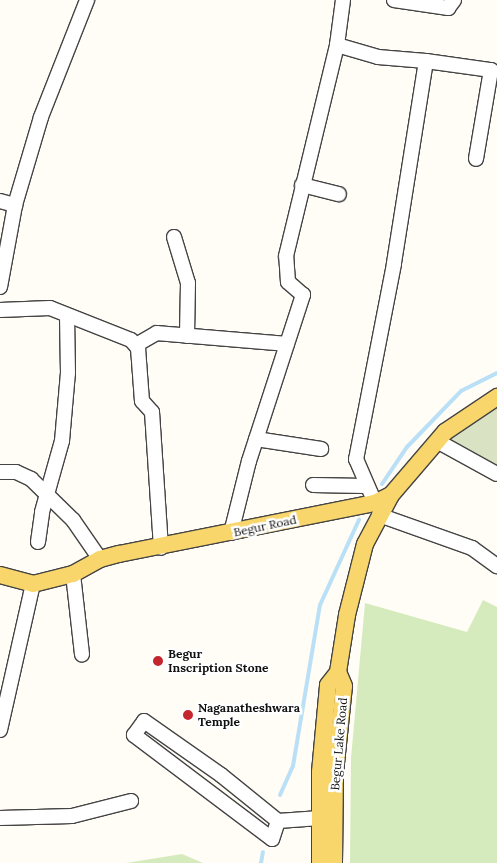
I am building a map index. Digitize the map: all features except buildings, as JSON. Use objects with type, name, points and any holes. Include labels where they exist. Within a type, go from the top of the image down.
[{"type":"main road","name":"Begur Road","points":[[0,575],[33,584],[73,574],[100,559],[231,533],[377,509],[392,495],[437,441],[472,412],[497,398]]},
{"type":"main road","points":[[338,672],[354,583],[377,509]]},
{"type":"main road","name":"Begur Lake Road","points":[[338,672],[344,686],[327,859],[320,818],[328,685],[338,672]]},
{"type":"street","points":[[0,287],[15,205],[41,117],[87,0]]},
{"type":"street","points":[[231,533],[256,439],[303,295],[288,282],[286,256],[337,45],[343,0]]},
{"type":"street","points":[[394,0],[448,8],[454,0]]},
{"type":"street","points":[[337,45],[378,57],[494,70],[476,159]]},
{"type":"street","points":[[426,61],[394,264],[358,440],[356,459],[365,486],[377,509],[472,548],[497,566]]},
{"type":"street","points":[[302,185],[339,194]]},
{"type":"street","points":[[0,201],[15,205]]},
{"type":"street","points":[[174,237],[188,284],[187,336]]},
{"type":"street","points":[[0,310],[41,306],[132,340],[136,345],[142,401],[152,412],[161,548]]},
{"type":"street","points":[[38,542],[47,494],[62,441],[68,373],[67,316]]},
{"type":"street","points":[[136,345],[156,333],[287,344]]},
{"type":"street","points":[[256,439],[321,449]]},
{"type":"street","points":[[437,441],[497,474]]},
{"type":"street","points":[[0,472],[16,472],[31,479],[72,520],[100,559]]},
{"type":"street","points":[[313,485],[365,486]]},
{"type":"street","points":[[73,574],[82,654]]},
{"type":"street","points":[[0,730],[33,584]]},
{"type":"street","points":[[278,821],[272,839],[134,732],[148,722],[222,775],[278,821],[320,818]]},
{"type":"street","points":[[0,818],[72,816],[131,801]]},
{"type":"green space","points":[[497,408],[497,471],[445,443],[472,421]]},
{"type":"green space","points":[[483,600],[497,607],[497,863],[350,863],[351,758],[365,603],[467,632]]},
{"type":"green space","points":[[182,854],[203,863],[126,863]]},
{"type":"waterway","points":[[382,484],[407,447],[461,391],[497,373]]},
{"type":"waterway","points":[[280,795],[293,766],[320,605],[359,520]]},
{"type":"waterway","points":[[261,863],[263,852]]},
{"type":"place","name":"Begur Inscription Stone","points":[[158,661]]},
{"type":"place","name":"Naganatheshwara Temple","points":[[188,715]]}]
